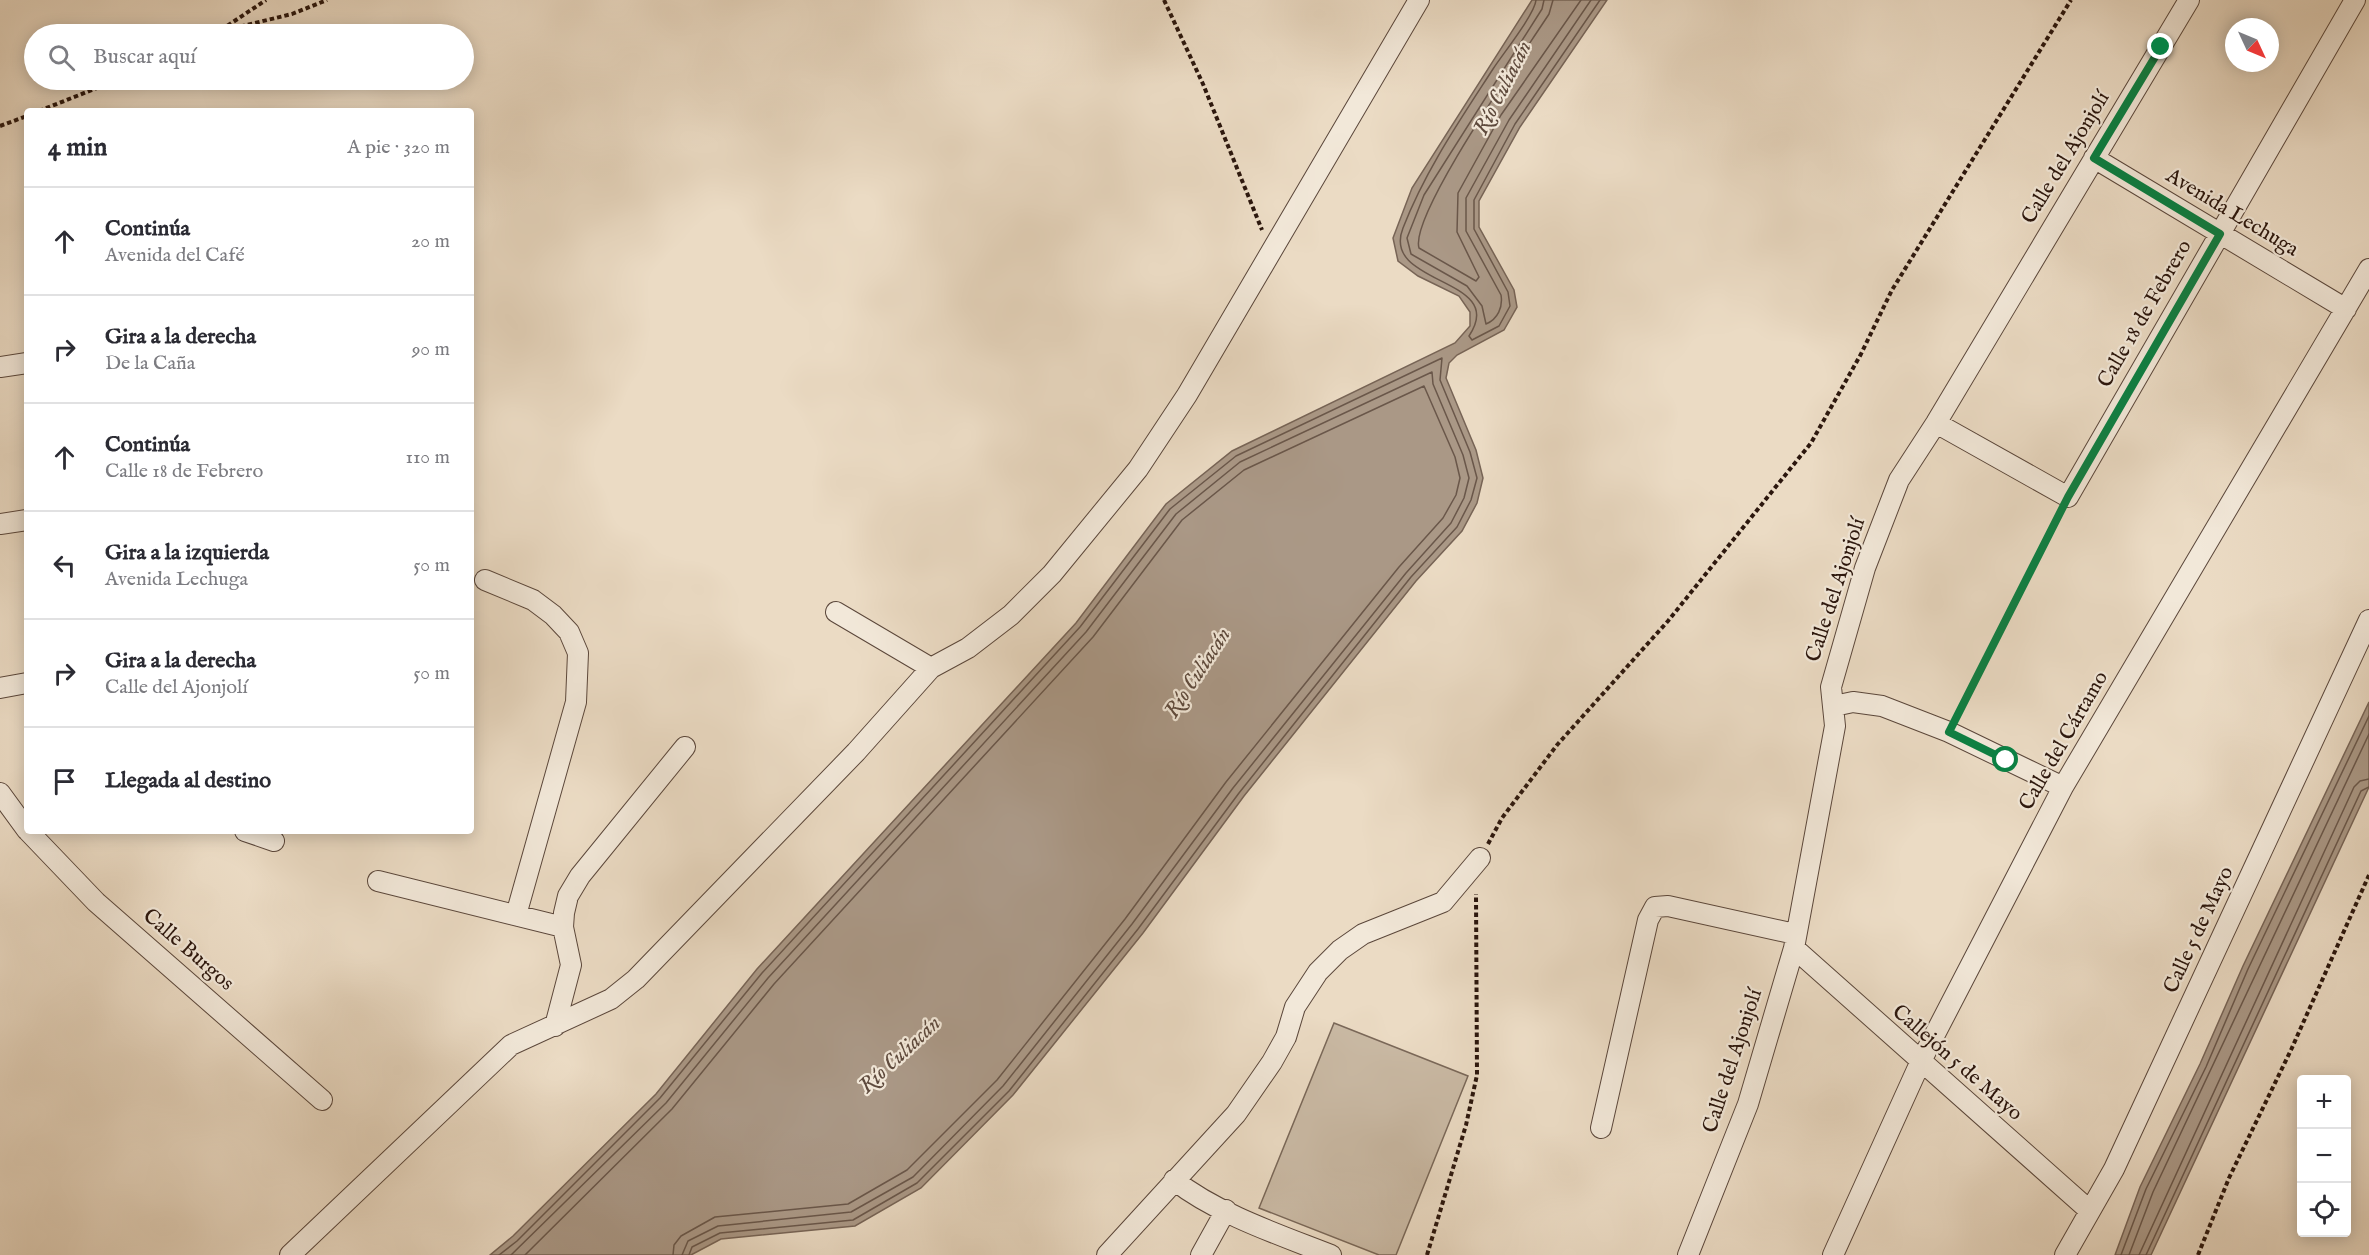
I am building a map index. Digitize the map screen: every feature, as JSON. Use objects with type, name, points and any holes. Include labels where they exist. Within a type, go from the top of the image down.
[{"type":"street","points":[[290,1255],[511,1045],[611,999],[636,979],[856,752],[931,668],[968,648],[1011,615],[1052,574],[1138,469],[1187,395],[1419,0]]},
{"type":"street","name":"Calle del Ajonjolí","points":[[1688,1255],[1748,1104],[1794,941],[1835,726],[1831,687],[1865,568],[1899,480],[1936,423],[2189,0]]},
{"type":"street","name":"Calle 18 de Febrero","points":[[2068,497],[2355,0]]},
{"type":"street","name":"Avenida Lechuga","points":[[2094,158],[2346,309]]},
{"type":"street","name":"Calle del Cártamo","points":[[1833,1255],[1920,1063],[2062,787],[2369,269]]},
{"type":"street","points":[[0,367],[24,363]]},
{"type":"street","points":[[1936,423],[2068,497]]},
{"type":"street","points":[[0,524],[24,520]]},
{"type":"street","points":[[485,580],[533,600],[553,615],[569,632],[578,652],[576,702],[516,915]]},
{"type":"street","points":[[836,612],[931,668]]},
{"type":"street","name":"Calle 5 de Mayo","points":[[2065,1255],[2114,1169],[2369,620]]},
{"type":"street","points":[[0,688],[24,684]]},
{"type":"street","points":[[1834,706],[1853,702],[1882,706],[1949,732],[2062,787]]},
{"type":"street","points":[[555,1026],[571,964],[563,927],[568,897],[580,876],[685,747]]},
{"type":"street","name":"Calle Burgos","points":[[0,792],[24,823]]},
{"type":"street","name":"Calle Burgos","points":[[33,834],[96,902],[322,1100]]},
{"type":"street","points":[[253,834],[274,841]]},
{"type":"street","points":[[1107,1255],[1236,1114],[1255,1089],[1286,1038],[1296,1007],[1318,972],[1340,950],[1363,934],[1443,902],[1480,858]]},
{"type":"street","points":[[378,881],[563,927]]},
{"type":"street","points":[[1601,1128],[1648,920],[1655,907],[1668,906],[1794,941]]},
{"type":"street","name":"Callejón 5 de Mayo","points":[[1794,941],[1920,1063],[2090,1212]]},
{"type":"street","points":[[1174,1180],[1190,1193],[1298,1249],[1331,1255]]},
{"type":"street","points":[[1201,1255],[1226,1210]]},
{"type":"path","points":[[234,24],[266,0]]},
{"type":"path","points":[[251,24],[292,14],[327,0]]},
{"type":"path","points":[[1164,0],[1203,84],[1270,251]]},
{"type":"path","points":[[1480,858],[1502,818],[1557,745],[1683,603],[1811,443],[1861,354],[1892,290],[2071,0]]},
{"type":"path","points":[[47,108],[92,90]]},
{"type":"path","points":[[0,126],[24,117]]},
{"type":"path","points":[[1949,732],[2068,497]]},
{"type":"path","points":[[2198,1255],[2229,1178],[2291,1050],[2369,875]]},
{"type":"path","points":[[1427,1255],[1466,1125],[1477,1076],[1476,891]]},
{"type":"shaded area","points":[[1334,1023],[1468,1076],[1396,1255],[1379,1255],[1259,1208]]},
{"type":"water","name":"Río Culiacán","points":[[1532,0],[1607,0],[1520,127],[1479,201],[1479,227],[1514,290],[1517,307],[1504,330],[1457,355],[1449,363],[1446,378],[1476,450],[1483,478],[1477,503],[1462,531],[1416,581],[1244,796],[1143,933],[1013,1095],[921,1188],[855,1226],[721,1239],[691,1255],[490,1255],[513,1236],[656,1094],[757,969],[1076,623],[1166,504],[1232,451],[1455,343],[1470,326],[1470,312],[1459,296],[1418,276],[1398,261],[1393,238],[1412,188]]},
{"type":"water","points":[[2369,702],[2369,787],[2151,1255],[2115,1255],[2140,1187]]},
{"type":"route","points":[[2006,760],[1949,732],[2068,497],[2220,234],[2094,158],[2161,47]]}]
